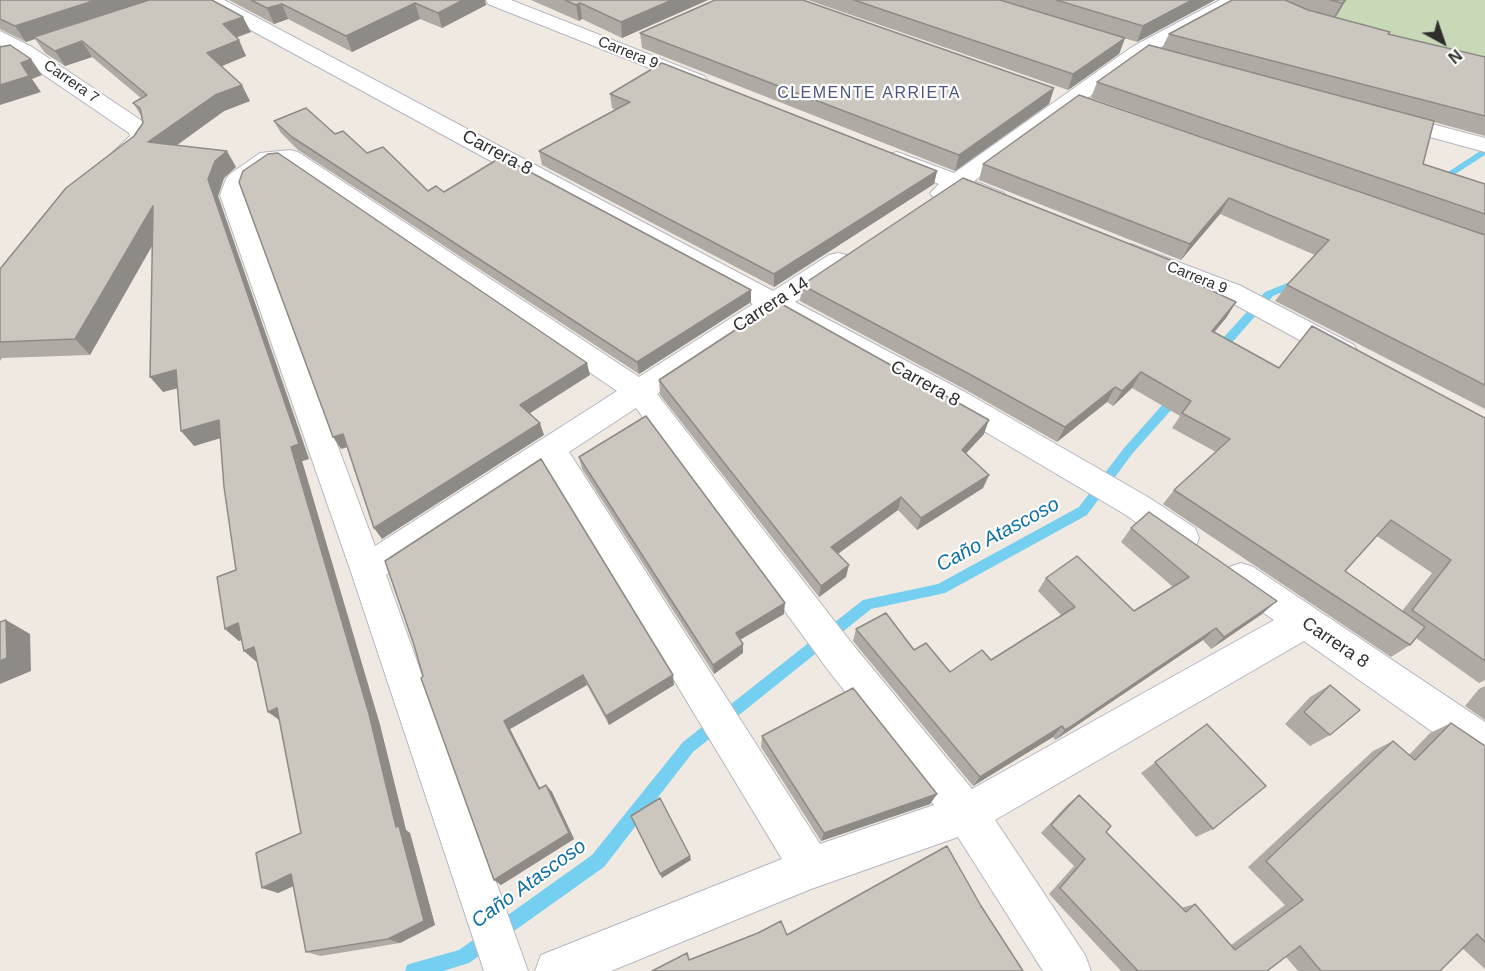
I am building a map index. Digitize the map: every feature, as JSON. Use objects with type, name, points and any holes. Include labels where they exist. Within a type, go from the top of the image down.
[{"type":"street","name":"Carrera 8","points":[[210,0],[776,302],[955,400],[1137,506],[1485,745]]},
{"type":"street","name":"Carrera 9","points":[[495,0],[628,44],[717,88]]},
{"type":"street","points":[[919,208],[1139,51],[1234,0]]},
{"type":"street","name":"Carrera 7","points":[[0,37],[25,51],[140,130],[141,138],[102,171]]},
{"type":"street","points":[[0,59],[47,44]]},
{"type":"street","points":[[1376,115],[1481,144]]},
{"type":"street","points":[[881,152],[1012,205]]},
{"type":"street","points":[[503,964],[367,569],[232,195],[238,178],[268,158],[290,157],[639,391],[831,644],[968,814],[1069,971]]},
{"type":"street","name":"Carrera 9","points":[[1112,244],[1233,292],[1363,362]]},
{"type":"street","name":"Carrera 14","points":[[367,569],[862,246]]},
{"type":"street","points":[[551,449],[811,868]]},
{"type":"street","points":[[557,971],[811,868],[968,814],[1304,622]]},
{"type":"green space","points":[[1288,0],[1485,0],[1485,61],[1335,21]]},
{"type":"building","points":[[0,0],[96,0],[15,26],[0,19]]},
{"type":"building","points":[[149,0],[212,0],[243,17],[223,24],[239,40],[207,53],[242,85],[215,95],[148,142],[227,151],[215,161],[208,179],[299,444],[291,447],[369,714],[396,827],[399,826],[424,921],[388,939],[306,952],[291,874],[262,888],[256,853],[301,833],[277,708],[268,712],[254,647],[244,651],[238,623],[225,629],[217,577],[236,570],[224,487],[219,420],[181,431],[176,370],[150,377],[153,206],[75,339],[0,342],[0,269],[66,188],[134,136],[143,123],[140,108],[133,103],[147,95],[82,41],[55,51],[34,37]]},
{"type":"building","points":[[251,0],[463,0],[438,13],[415,3],[346,36],[282,4],[267,8]]},
{"type":"building","points":[[565,0],[672,0],[621,22],[580,3],[576,5]]},
{"type":"building","points":[[715,0],[803,0],[1054,88],[959,155],[640,33]]},
{"type":"building","points":[[854,0],[1000,0],[1125,38],[1073,74]]},
{"type":"building","points":[[1056,0],[1192,0],[1143,26]]},
{"type":"building","points":[[1232,0],[1285,0],[1308,10],[1390,32],[1388,34],[1485,57],[1485,116],[1169,34]]},
{"type":"building","points":[[1330,0],[1346,0],[1342,3]]},
{"type":"building","points":[[10,45],[31,59],[21,63],[29,76],[0,85],[0,47]]},
{"type":"building","points":[[1149,45],[1434,121],[1423,164],[1485,184],[1485,214],[1097,82]]},
{"type":"building","points":[[662,63],[937,171],[774,274],[539,151],[630,102],[610,94]]},
{"type":"building","points":[[1079,95],[1485,235],[1485,385],[1287,285],[1329,240],[1229,198],[1190,244],[983,164]]},
{"type":"building","points":[[306,108],[335,134],[343,131],[367,153],[383,147],[428,191],[436,186],[444,192],[498,159],[513,167],[517,165],[751,290],[637,362],[292,137],[274,121]]},
{"type":"building","points":[[278,153],[587,363],[520,405],[540,423],[374,528],[343,434],[333,437],[239,182],[243,171],[268,154]]},
{"type":"building","points":[[963,178],[1175,262],[1168,270],[1236,302],[1212,331],[1279,368],[1312,326],[1485,418],[1485,661],[1412,610],[1451,560],[1391,520],[1345,571],[1425,627],[1410,645],[1174,490],[1230,439],[1182,413],[1191,401],[1141,372],[1122,391],[1115,387],[1065,427],[802,285]]},
{"type":"building","points":[[778,302],[989,420],[962,450],[989,475],[921,518],[901,497],[831,547],[849,565],[821,586],[659,380]]},
{"type":"building","points":[[646,416],[785,603],[736,633],[743,644],[713,665],[579,457]]},
{"type":"building","points":[[541,459],[673,675],[606,716],[583,675],[504,721],[539,789],[546,785],[569,833],[494,880],[421,678],[423,676],[414,645],[385,561]]},
{"type":"building","points":[[1149,512],[1277,601],[1224,637],[1216,628],[1070,727],[1065,730],[1062,726],[980,777],[856,629],[886,613],[914,650],[926,643],[950,672],[982,650],[991,660],[1075,607],[1046,578],[1077,556],[1134,611],[1189,577],[1131,528]]},
{"type":"building","points":[[6,620],[7,658],[0,661],[0,622]]},
{"type":"building","points":[[1330,685],[1360,710],[1330,735],[1304,712]]},
{"type":"building","points":[[853,688],[937,794],[824,833],[762,736]]},
{"type":"building","points":[[1451,723],[1485,746],[1485,942],[1477,934],[1440,971],[1321,971],[1300,946],[1267,971],[1138,971],[1060,888],[1085,859],[1051,825],[1079,795],[1111,826],[1106,832],[1186,912],[1195,904],[1235,950],[1303,900],[1266,861],[1393,741],[1415,760]]},
{"type":"building","points":[[1207,724],[1266,786],[1213,829],[1155,762]]},
{"type":"building","points":[[660,798],[690,856],[660,874],[631,816]]},
{"type":"building","points":[[947,846],[981,906],[1023,971],[652,971],[687,953],[689,960],[758,933],[781,921],[787,935]]},
{"type":"waterway","name":"Caño Atascoso","points":[[1438,181],[1485,151]]},
{"type":"waterway","name":"Caño Atascoso","points":[[1217,352],[1269,294],[1300,281]]},
{"type":"waterway","name":"Caño Atascoso","points":[[413,971],[463,957],[598,861],[688,747],[868,604],[940,589],[1083,511],[1128,451],[1177,396]]},
{"type":"district","name":"CLEMENTE ARRIETA","points":[[869,94]]}]
